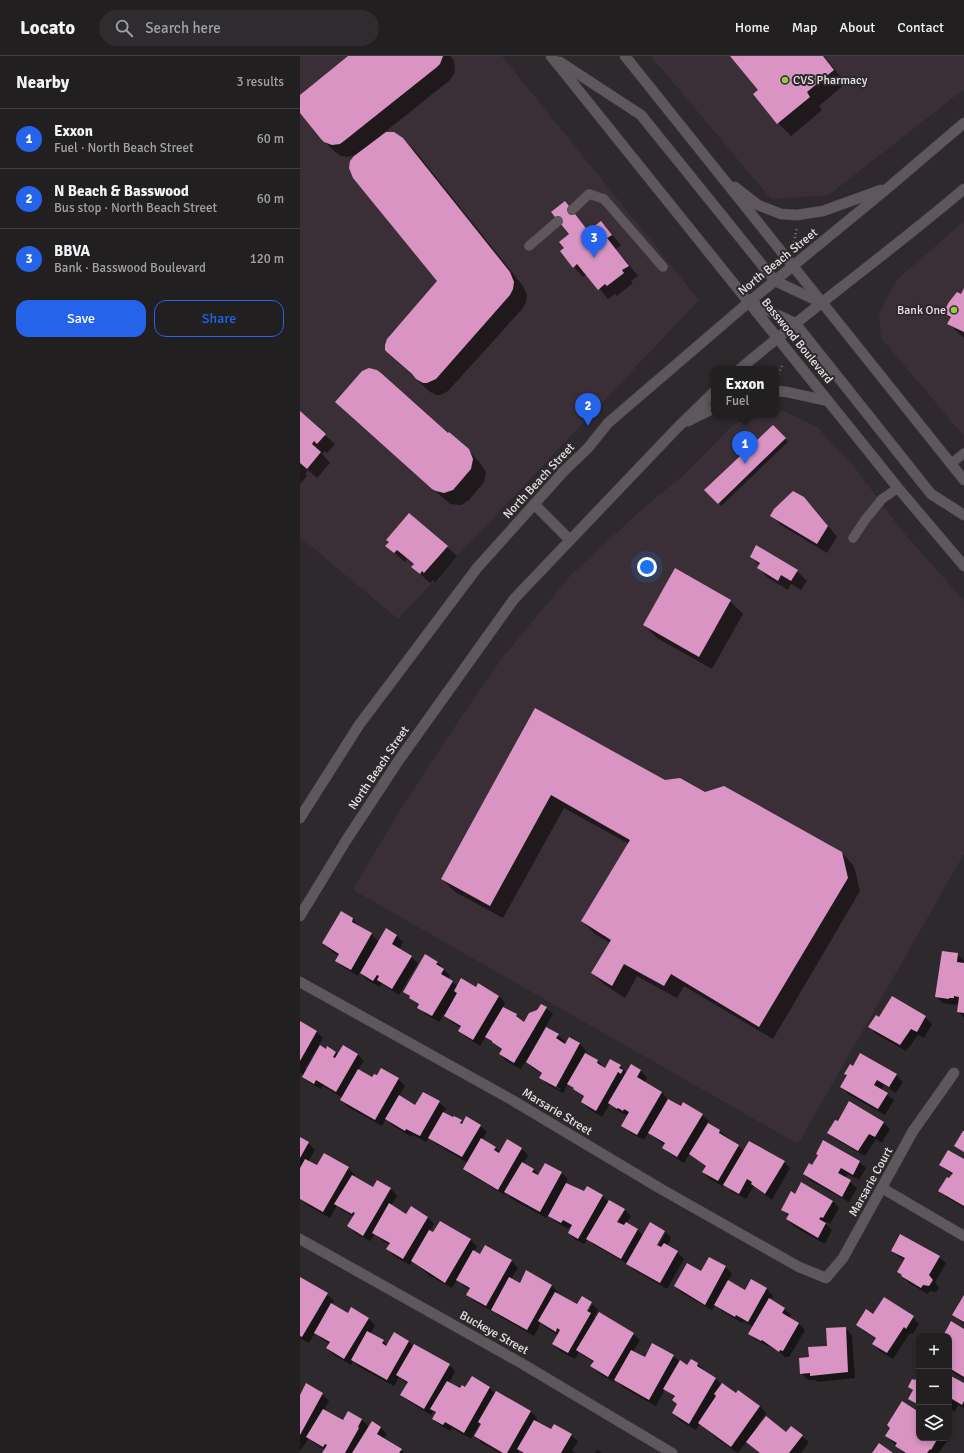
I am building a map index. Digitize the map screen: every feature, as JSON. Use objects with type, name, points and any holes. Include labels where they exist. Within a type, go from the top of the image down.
[{"type":"main road","points":[[551,56],[641,115],[775,281],[822,303]]},
{"type":"main road","name":"Basswood Boulevard","points":[[551,56],[898,488],[964,566]]},
{"type":"main road","points":[[625,56],[964,480]]},
{"type":"main road","name":"North Beach Street","points":[[302,812],[359,725],[477,568],[564,471],[588,448],[608,423],[749,302],[889,188],[964,123]]},
{"type":"main road","points":[[723,179],[758,205],[781,214],[797,215],[823,211],[889,188]]},
{"type":"main road","points":[[743,366],[777,337],[914,231],[964,189]]},
{"type":"main road","points":[[749,302],[795,323],[931,494],[964,515]]},
{"type":"main road","points":[[779,391],[828,401]]},
{"type":"main road","name":"North Beach Street","points":[[300,916],[399,760],[514,599],[678,427],[711,395]]},
{"type":"main road","points":[[678,427],[711,410]]},
{"type":"main road","points":[[534,504],[570,540]]},
{"type":"main road","name":"Marsarie Street","points":[[300,982],[512,1100],[661,1189],[799,1267]]},
{"type":"main road","name":"Marsarie Court","points":[[799,1267],[826,1278],[843,1258],[913,1131],[954,1073]]},
{"type":"main road","points":[[882,1188],[964,1236]]},
{"type":"main road","name":"Buckeye Street","points":[[300,1239],[521,1363],[672,1453]]},
{"type":"lane","points":[[572,210],[589,194],[604,199],[663,267]]},
{"type":"lane","points":[[530,246],[558,221]]},
{"type":"lane","points":[[950,464],[964,454]]},
{"type":"lane","points":[[854,538],[882,499],[898,488]]},
{"type":"path","points":[[794,242],[798,223]]},
{"type":"path","points":[[779,374],[782,365]]},
{"type":"shaded area","points":[[300,56],[502,56],[699,300],[398,619],[300,537]]},
{"type":"shaded area","points":[[651,56],[964,56],[964,89],[829,195],[771,199]]},
{"type":"shaded area","points":[[964,221],[964,436],[881,338],[879,313],[897,280]]},
{"type":"shaded area","points":[[784,411],[817,427],[856,469],[899,527],[964,601],[964,854],[798,1144],[353,890],[395,818],[459,720],[502,658],[571,575],[641,510],[685,474],[733,425],[747,418],[779,418],[779,412]]},
{"type":"building","points":[[348,56],[443,56],[437,67],[340,144],[332,145],[321,139],[300,113],[300,95]]},
{"type":"building","name":"CVS Pharmacy","points":[[730,56],[823,56],[834,70],[807,92],[810,97],[777,124],[753,94],[758,90]]},
{"type":"building","points":[[386,132],[394,132],[403,138],[510,272],[514,282],[510,295],[436,379],[427,383],[423,383],[416,379],[385,350],[385,345],[387,339],[437,281],[353,178],[349,168],[350,161],[354,156]]},
{"type":"building","points":[[565,201],[588,231],[601,221],[612,235],[607,238],[629,266],[622,270],[624,273],[607,286],[605,284],[598,290],[577,264],[573,268],[560,251],[564,248],[559,242],[569,234],[551,212]]},
{"type":"building","name":"Bank One","points":[[964,288],[964,332],[947,324],[951,317],[943,313],[957,292],[961,294]]},
{"type":"building","points":[[369,368],[377,370],[381,373],[448,433],[449,432],[469,449],[473,459],[471,469],[453,490],[444,493],[432,489],[335,402],[362,371]]},
{"type":"building","points":[[300,411],[326,434],[317,444],[314,441],[312,444],[321,452],[307,469],[300,463]]},
{"type":"building","points":[[773,425],[786,438],[718,504],[704,490]]},
{"type":"building","points":[[793,491],[804,497],[828,526],[817,544],[770,516],[774,509]]},
{"type":"building","points":[[409,513],[448,546],[424,573],[422,571],[420,574],[411,567],[414,564],[397,550],[394,553],[385,546],[389,542],[386,540]]},
{"type":"building","points":[[756,545],[798,570],[791,581],[781,575],[778,581],[757,568],[760,563],[750,557]]},
{"type":"building","points":[[675,568],[731,600],[699,657],[643,625]]},
{"type":"building","points":[[535,708],[665,780],[680,778],[705,792],[724,786],[842,852],[848,878],[759,1027],[671,974],[664,986],[624,964],[612,986],[591,973],[611,940],[581,921],[630,840],[551,795],[490,906],[441,879]]},
{"type":"building","points":[[341,911],[353,918],[352,922],[372,933],[351,970],[335,961],[339,954],[322,943]]},
{"type":"building","points":[[386,928],[397,935],[392,944],[412,956],[392,989],[377,980],[379,976],[377,975],[373,981],[360,973]]},
{"type":"building","points":[[942,951],[958,953],[957,962],[964,963],[964,1013],[957,1012],[959,997],[954,996],[954,998],[949,999],[935,997]]},
{"type":"building","points":[[425,954],[438,962],[436,964],[444,969],[441,974],[453,981],[432,1016],[417,1008],[419,1004],[403,992]]},
{"type":"building","points":[[461,978],[476,987],[478,983],[499,996],[473,1040],[458,1031],[461,1026],[444,1016],[457,993],[454,991]]},
{"type":"building","points":[[892,996],[926,1016],[917,1032],[911,1029],[900,1045],[868,1027],[876,1015],[879,1017]]},
{"type":"building","points":[[541,1004],[547,1007],[514,1063],[499,1054],[502,1049],[485,1037],[503,1007],[517,1014],[516,1016],[524,1022],[529,1013],[537,1010]]},
{"type":"building","points":[[300,1021],[317,1031],[300,1061]]},
{"type":"building","points":[[546,1027],[559,1034],[556,1038],[565,1044],[569,1037],[580,1043],[556,1087],[539,1078],[542,1073],[526,1062]]},
{"type":"building","points":[[320,1045],[326,1049],[327,1046],[336,1052],[333,1057],[335,1058],[343,1045],[358,1054],[336,1092],[316,1080],[314,1084],[302,1077]]},
{"type":"building","points":[[585,1053],[598,1060],[597,1063],[605,1068],[610,1059],[621,1065],[619,1068],[623,1070],[621,1074],[618,1072],[596,1111],[581,1102],[584,1096],[567,1084]]},
{"type":"building","points":[[860,1053],[897,1074],[889,1087],[877,1080],[874,1085],[888,1093],[878,1109],[840,1087],[847,1075],[844,1074],[850,1064],[853,1066]]},
{"type":"building","points":[[631,1064],[641,1070],[637,1077],[662,1092],[637,1135],[621,1126],[629,1112],[624,1109],[623,1111],[618,1108],[617,1109],[608,1103]]},
{"type":"building","points":[[381,1068],[399,1078],[375,1120],[340,1100],[358,1069],[372,1077],[374,1074],[377,1075]]},
{"type":"building","points":[[423,1092],[440,1101],[420,1136],[406,1129],[405,1131],[385,1119],[399,1095],[415,1105]]},
{"type":"building","points":[[668,1099],[681,1106],[683,1102],[703,1114],[677,1157],[662,1148],[665,1143],[648,1133]]},
{"type":"building","points":[[849,1101],[884,1122],[875,1137],[869,1134],[858,1151],[827,1133],[835,1120],[838,1121]]},
{"type":"building","points":[[443,1112],[462,1120],[460,1123],[462,1124],[466,1116],[481,1125],[462,1157],[428,1138]]},
{"type":"building","points":[[708,1123],[720,1130],[719,1133],[739,1145],[718,1181],[702,1172],[706,1166],[689,1154]]},
{"type":"building","points":[[964,1131],[964,1152],[954,1146]]},
{"type":"building","points":[[300,1137],[309,1142],[300,1158]]},
{"type":"building","points":[[481,1138],[496,1147],[494,1150],[499,1153],[507,1139],[522,1148],[498,1190],[463,1169]]},
{"type":"building","points":[[823,1140],[860,1161],[853,1175],[841,1168],[838,1173],[851,1180],[842,1197],[803,1174],[809,1163],[812,1165],[818,1155],[816,1154]]},
{"type":"building","points":[[749,1141],[785,1161],[765,1194],[751,1184],[752,1182],[747,1179],[739,1194],[723,1185]]},
{"type":"building","points":[[948,1150],[964,1159],[964,1206],[938,1191],[947,1177],[949,1178],[953,1173],[939,1165]]},
{"type":"building","points":[[324,1153],[349,1167],[323,1212],[300,1199],[300,1168],[305,1159],[317,1165]]},
{"type":"building","points":[[522,1162],[534,1169],[532,1172],[538,1175],[545,1163],[562,1172],[540,1212],[504,1192]]},
{"type":"building","points":[[352,1175],[373,1187],[377,1180],[391,1188],[363,1236],[347,1226],[355,1213],[353,1212],[352,1214],[334,1204]]},
{"type":"building","points":[[801,1182],[833,1201],[823,1218],[821,1217],[819,1219],[826,1223],[818,1238],[786,1219],[789,1214],[781,1210],[791,1191],[795,1194]]},
{"type":"building","points":[[566,1183],[584,1191],[587,1186],[603,1195],[578,1239],[568,1233],[572,1225],[563,1220],[561,1223],[548,1216]]},
{"type":"building","points":[[609,1200],[625,1209],[617,1222],[624,1225],[626,1222],[638,1229],[621,1259],[586,1239]]},
{"type":"building","points":[[389,1203],[406,1214],[411,1206],[428,1217],[403,1259],[386,1249],[390,1243],[372,1233]]},
{"type":"building","points":[[440,1221],[471,1239],[445,1283],[411,1261],[429,1230],[433,1232]]},
{"type":"building","points":[[650,1222],[665,1231],[657,1245],[661,1247],[664,1243],[678,1251],[660,1283],[626,1264]]},
{"type":"building","points":[[900,1234],[940,1256],[929,1275],[933,1280],[929,1286],[923,1285],[921,1288],[897,1272],[905,1258],[891,1251]]},
{"type":"building","points":[[485,1245],[512,1260],[486,1306],[466,1295],[470,1288],[456,1280],[473,1250],[480,1254]]},
{"type":"building","points":[[709,1257],[726,1266],[705,1305],[674,1286],[687,1263],[701,1271]]},
{"type":"building","points":[[526,1270],[552,1285],[527,1330],[491,1310],[509,1277],[520,1283]]},
{"type":"building","points":[[300,1277],[328,1293],[302,1337],[300,1336]]},
{"type":"building","points":[[751,1279],[767,1288],[748,1322],[736,1315],[735,1317],[714,1305],[728,1280],[745,1290]]},
{"type":"building","points":[[555,1292],[577,1304],[582,1296],[592,1302],[587,1311],[591,1313],[568,1353],[552,1344],[560,1330],[557,1328],[556,1332],[538,1321]]},
{"type":"building","points":[[964,1295],[964,1322],[952,1315]]},
{"type":"building","points":[[884,1297],[914,1316],[906,1329],[904,1327],[887,1353],[872,1344],[876,1338],[856,1325],[866,1309],[873,1314]]},
{"type":"building","points":[[769,1298],[785,1308],[782,1313],[799,1323],[783,1351],[780,1350],[779,1352],[762,1340],[761,1341],[748,1334]]},
{"type":"building","points":[[331,1303],[348,1313],[351,1307],[369,1318],[344,1359],[326,1348],[330,1342],[314,1333]]},
{"type":"building","points":[[599,1312],[634,1333],[608,1377],[590,1366],[594,1361],[576,1350]]},
{"type":"building","points":[[951,1321],[964,1329],[964,1377],[952,1370],[952,1333],[945,1333]]},
{"type":"building","points":[[846,1327],[848,1372],[810,1376],[810,1373],[800,1374],[799,1358],[809,1357],[808,1347],[827,1346],[826,1328]]},
{"type":"building","points":[[367,1331],[384,1340],[382,1343],[386,1346],[394,1332],[409,1341],[387,1380],[351,1360]]},
{"type":"building","points":[[652,1343],[674,1355],[649,1400],[614,1380],[631,1350],[645,1357]]},
{"type":"building","points":[[414,1344],[450,1364],[424,1409],[400,1395],[408,1382],[396,1375]]},
{"type":"building","points":[[691,1359],[698,1363],[697,1366],[716,1378],[689,1424],[672,1413],[677,1404],[672,1400],[675,1396],[663,1389],[680,1360],[687,1365]]},
{"type":"building","points":[[472,1376],[490,1387],[464,1433],[445,1422],[443,1425],[432,1419],[436,1412],[430,1409],[447,1381],[460,1388],[462,1385],[465,1387]]},
{"type":"building","points":[[952,1377],[964,1383],[964,1401],[962,1405],[952,1399]]},
{"type":"building","points":[[916,1378],[916,1403],[908,1399],[913,1390],[908,1387],[912,1379],[915,1380]]},
{"type":"building","points":[[306,1383],[323,1393],[300,1435],[300,1395]]},
{"type":"building","points":[[722,1383],[736,1393],[738,1390],[760,1406],[731,1447],[698,1423],[716,1396],[714,1394]]},
{"type":"building","points":[[496,1391],[531,1411],[507,1453],[503,1453],[474,1436],[481,1424],[478,1422]]},
{"type":"building","points":[[902,1401],[916,1410],[916,1441],[936,1441],[931,1450],[930,1449],[927,1453],[906,1453],[895,1446],[897,1443],[885,1436],[890,1428],[887,1425]]},
{"type":"building","points":[[323,1409],[343,1420],[348,1411],[362,1419],[358,1427],[359,1428],[345,1453],[322,1453],[327,1445],[325,1444],[323,1447],[306,1437]]},
{"type":"building","points":[[766,1416],[786,1432],[791,1426],[803,1435],[789,1453],[760,1453],[746,1442]]},
{"type":"building","points":[[534,1420],[551,1429],[554,1424],[572,1434],[561,1453],[524,1453],[517,1449]]},
{"type":"building","points":[[372,1421],[381,1427],[377,1434],[402,1449],[399,1453],[352,1453]]},
{"type":"building","points":[[879,1443],[893,1453],[872,1453]]},
{"type":"place","name":"CVS Pharmacy","points":[[785,80]]},
{"type":"place","name":"BBVA","points":[[594,258]]},
{"type":"place","name":"Bank One","points":[[954,310]]},
{"type":"place","name":"N Beach & Basswood","points":[[588,426]]},
{"type":"place","name":"Exxon","points":[[745,464]]}]
